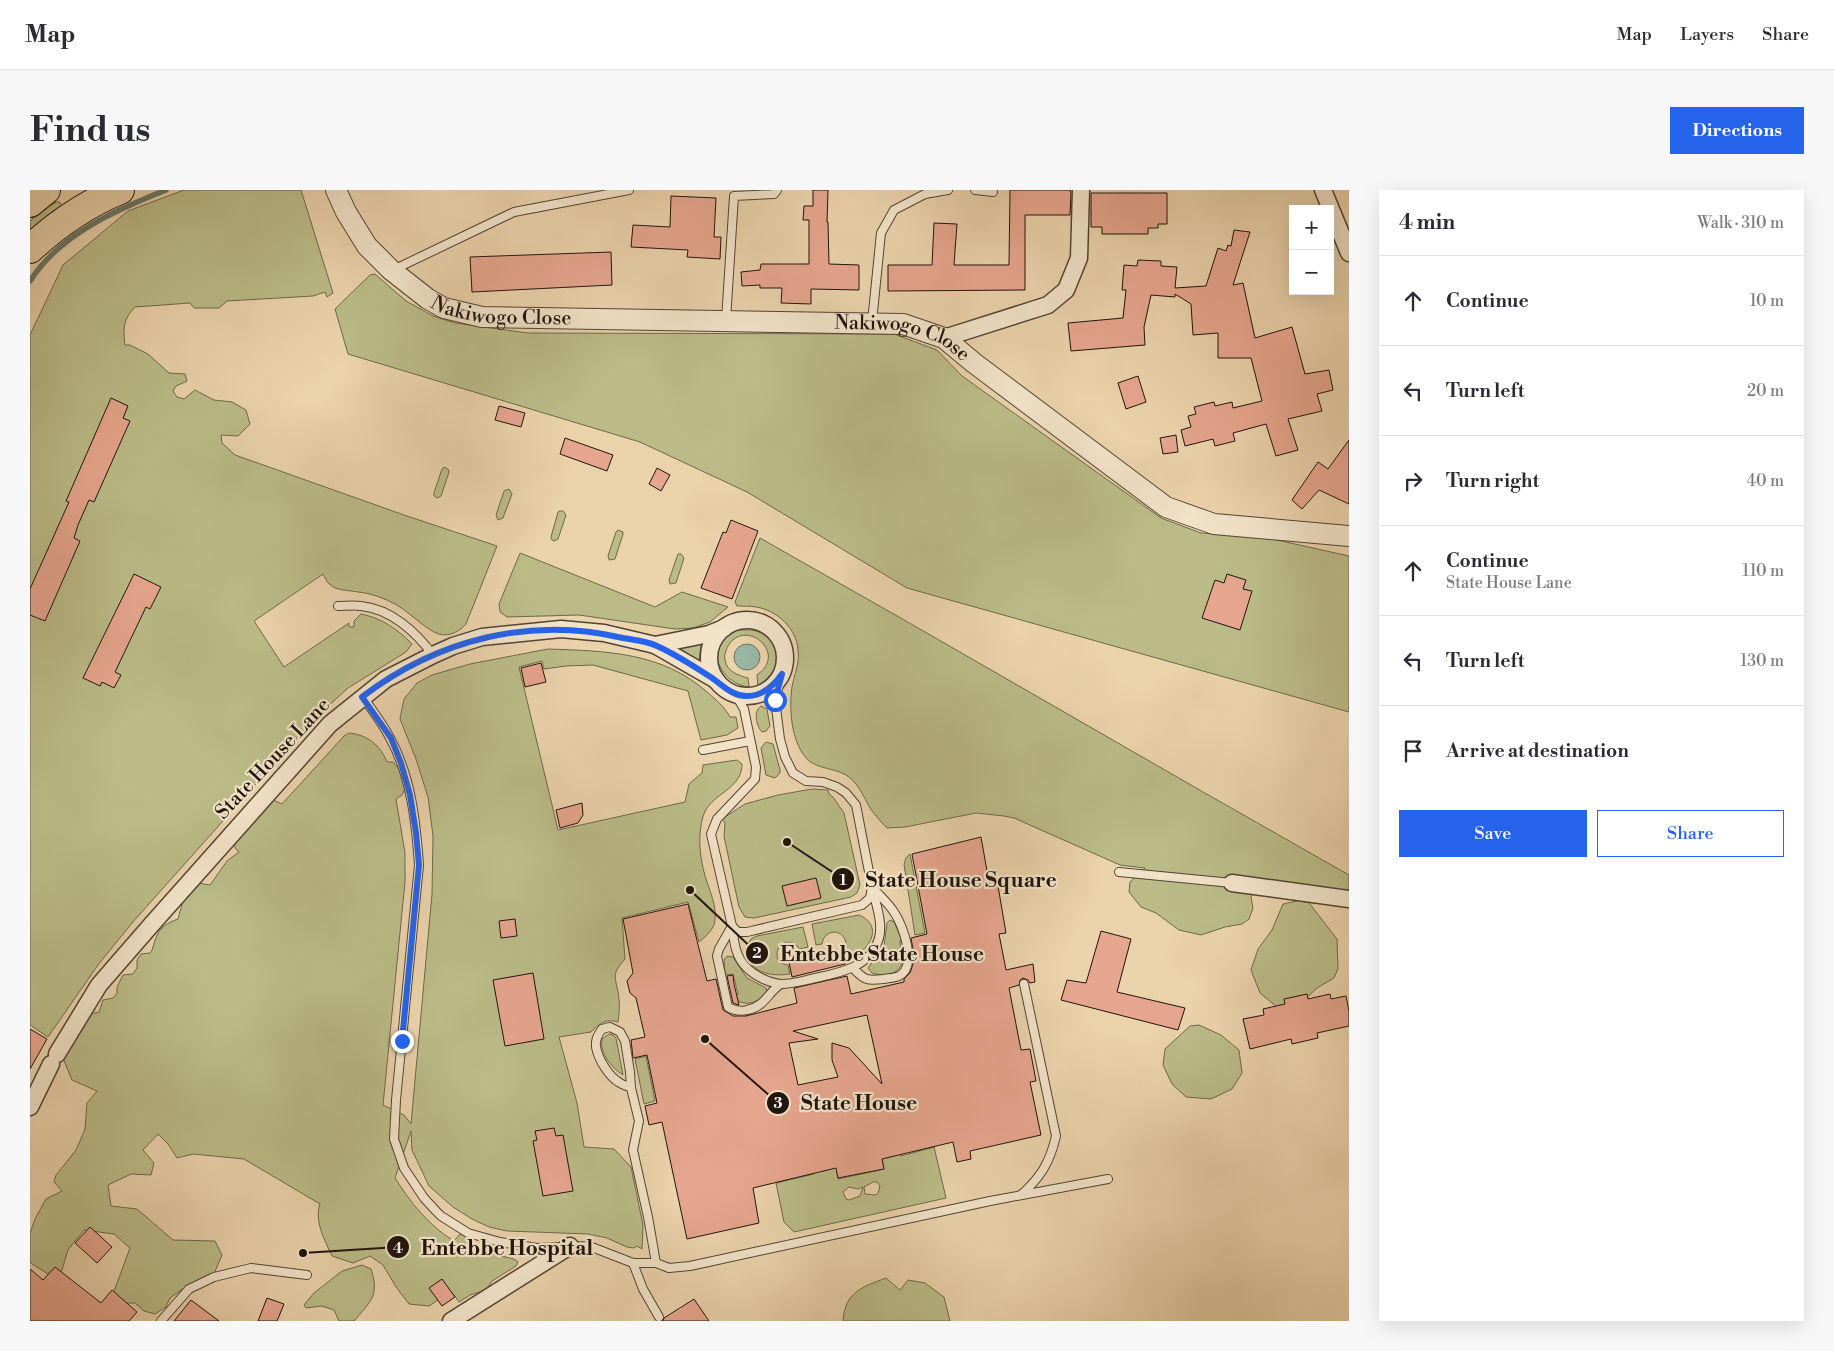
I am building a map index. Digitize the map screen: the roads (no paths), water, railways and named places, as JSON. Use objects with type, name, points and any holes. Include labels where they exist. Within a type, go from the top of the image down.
[{"type":"highway","points":[[30,203],[46,190]]},
{"type":"highway","points":[[30,249],[63,222],[90,196],[120,190]]},
{"type":"street","name":"Nakiwogo Close","points":[[336,190],[346,212],[366,246],[408,285],[444,308],[482,317],[903,324],[944,338],[974,363],[1166,507],[1214,524],[1349,536]]},
{"type":"street","points":[[944,338],[1048,305],[1066,290],[1079,258],[1081,190]]},
{"type":"street","points":[[1323,190],[1349,253]]},
{"type":"street","points":[[655,645],[709,634],[743,620],[763,623],[778,635],[785,654],[782,674],[773,686],[761,693],[748,696],[735,694],[724,689],[716,680],[710,667],[710,652],[714,639],[724,628]]},
{"type":"street","name":"State House Lane","points":[[30,1106],[55,1058],[99,985],[330,724],[386,678],[453,646],[482,637],[561,629],[604,633],[655,645]]},
{"type":"street","points":[[655,645],[716,680]]},
{"type":"street","points":[[1232,883],[1349,899]]},
{"type":"street","points":[[451,1321],[570,1246]]},
{"type":"lane","points":[[391,270],[514,212],[629,190]]},
{"type":"lane","points":[[726,321],[734,196],[774,194],[777,190]]},
{"type":"lane","points":[[872,322],[881,233],[894,210],[925,194],[948,190]]},
{"type":"lane","points":[[975,190],[994,192]]},
{"type":"lane","points":[[338,606],[362,606],[384,613],[403,623],[423,642],[433,655]]},
{"type":"lane","points":[[732,926],[717,956],[728,1007],[740,1012],[762,1005],[776,987],[781,984],[846,972],[869,957],[879,938],[880,925],[856,805],[837,786],[823,782],[806,781],[793,773],[785,757],[780,739],[775,700],[782,674]]},
{"type":"lane","points":[[735,694],[744,709],[756,767],[755,778],[717,819],[712,834],[736,951],[747,969],[763,979],[781,984]]},
{"type":"lane","points":[[362,697],[391,738],[401,763],[410,795],[419,865],[396,1100],[394,1139],[404,1168],[424,1198],[441,1216],[468,1232],[500,1242],[536,1248],[589,1246],[633,1263],[656,1263],[669,1268],[690,1266],[1108,1179]]},
{"type":"lane","points":[[703,750],[750,741]]},
{"type":"lane","points":[[1120,872],[1232,883]]},
{"type":"lane","points":[[732,926],[738,932],[747,932],[862,905],[870,898],[872,887]]},
{"type":"lane","points":[[853,968],[860,975],[871,981],[898,976],[907,968],[909,963],[901,923],[894,911],[872,887]]},
{"type":"lane","points":[[1020,1196],[1036,1182],[1044,1169],[1052,1154],[1056,1136],[1024,984]]},
{"type":"lane","points":[[631,1088],[619,1083],[601,1060],[596,1046],[597,1036],[602,1029],[610,1027],[620,1032],[625,1041],[631,1088],[639,1121],[633,1150],[656,1263]]},
{"type":"lane","points":[[633,1263],[643,1289],[659,1317]]},
{"type":"lane","points":[[161,1321],[189,1289],[214,1276],[251,1268],[307,1275]]},
{"type":"waterway","points":[[30,281],[42,264],[90,225],[166,190]]},
{"type":"place","name":"State House Square","points":[[787,842]]},
{"type":"place","name":"Entebbe State House","points":[[690,890]]},
{"type":"place","name":"State House","points":[[705,1039]]},
{"type":"place","name":"Entebbe Hospital","points":[[303,1253]]}]
